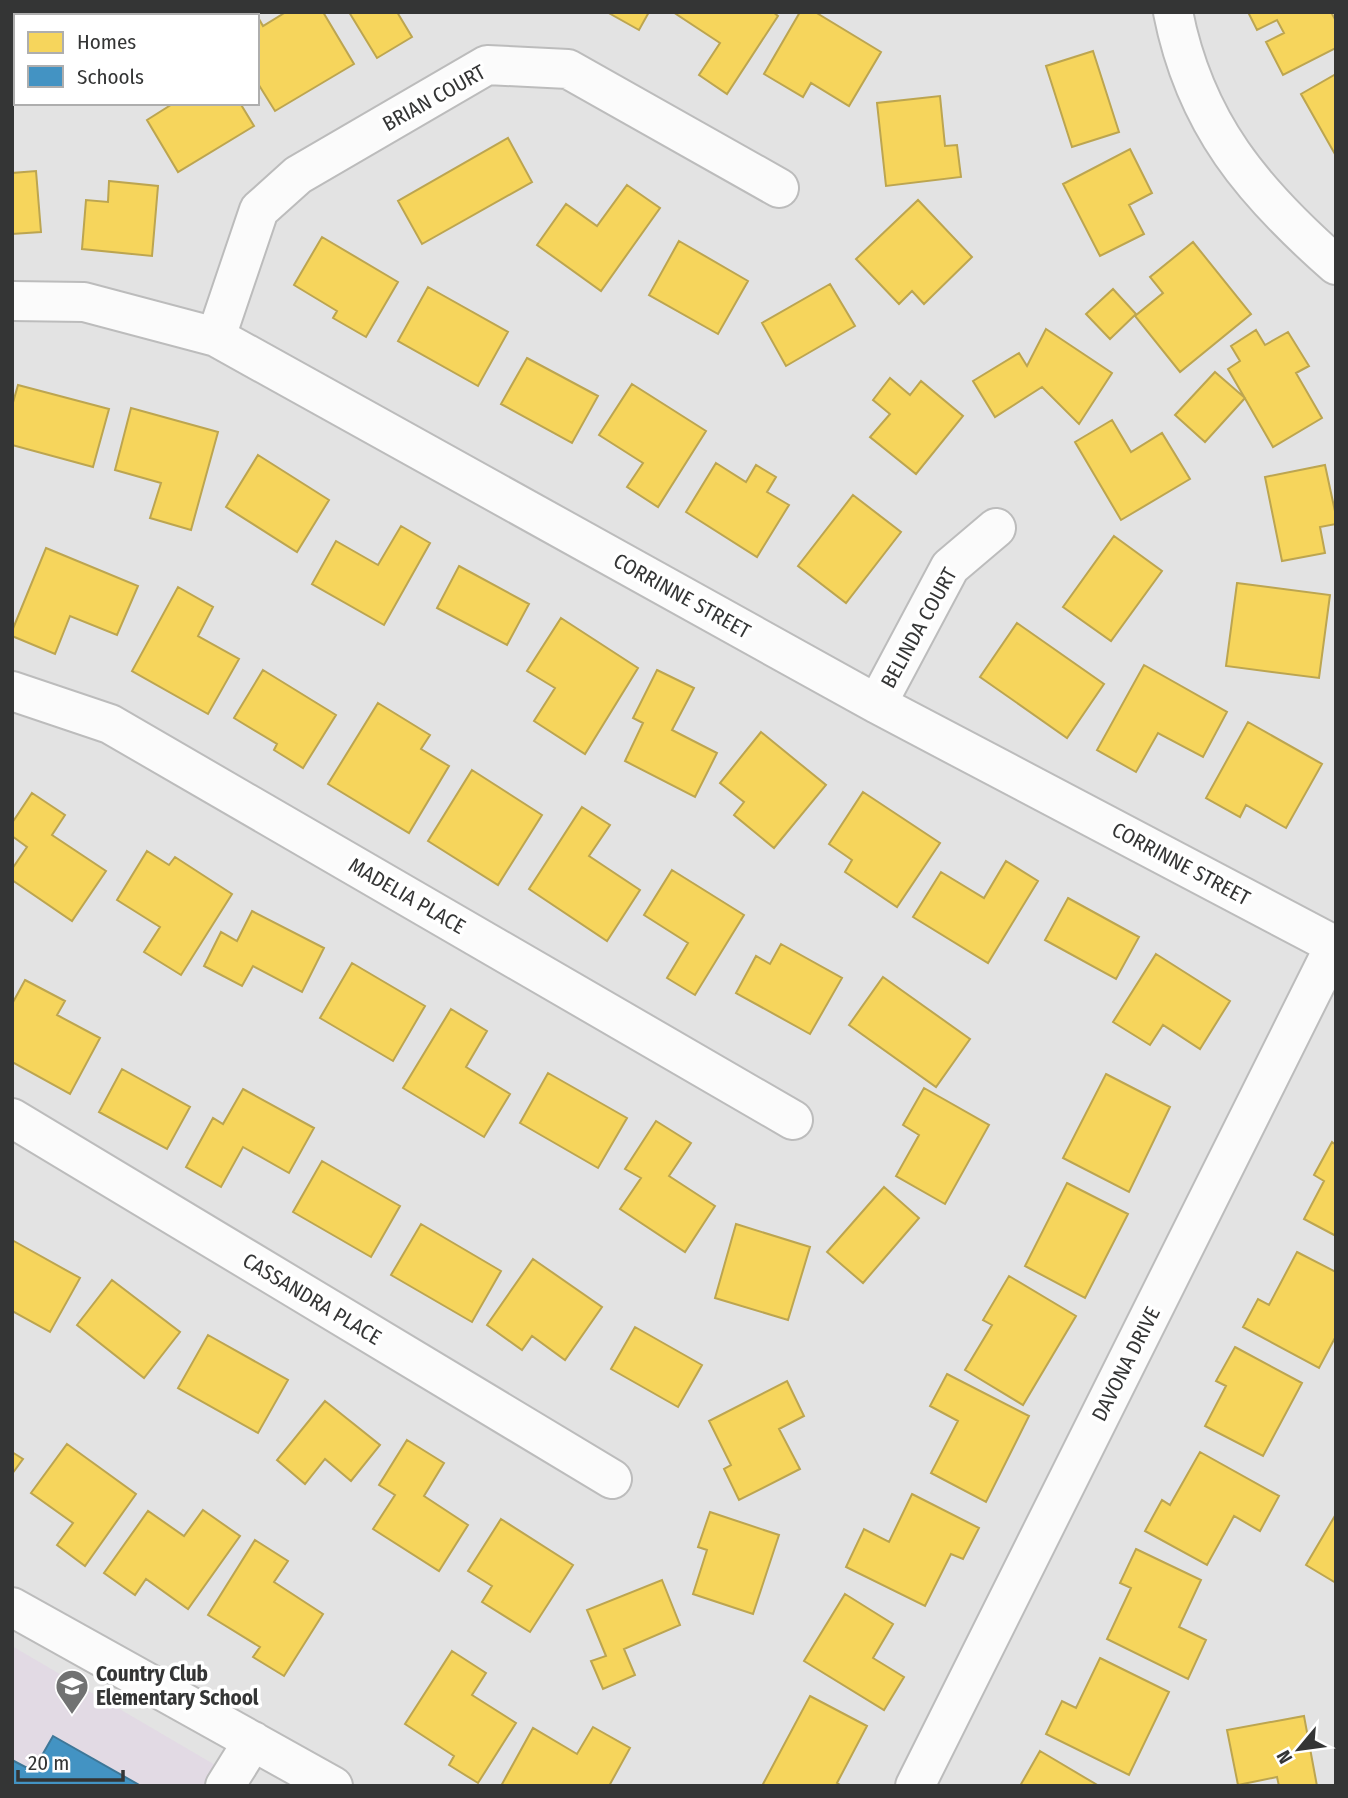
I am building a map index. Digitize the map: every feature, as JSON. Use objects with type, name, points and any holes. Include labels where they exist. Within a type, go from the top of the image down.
[{"type":"street","points":[[1174,12],[1196,89],[1221,140],[1257,188],[1297,231],[1336,265]]},
{"type":"street","name":"BRIAN COURT","points":[[216,337],[259,210],[298,175],[487,65],[568,69],[779,188]]},
{"type":"street","name":"CORRINNE STREET","points":[[12,301],[84,302],[216,337],[877,704],[1335,945]]},
{"type":"street","name":"BELINDA COURT","points":[[877,704],[950,567],[996,528]]},
{"type":"street","name":"MADELIA PLACE","points":[[12,691],[110,724],[793,1120]]},
{"type":"street","name":"DAVONA DRIVE","points":[[915,1786],[1335,945]]},
{"type":"street","name":"CASSANDRA PLACE","points":[[12,1118],[612,1479]]},
{"type":"street","points":[[12,1607],[333,1786]]},
{"type":"street","points":[[225,1786],[253,1741]]},
{"type":"shaded area","name":"Country Club Elementary School","points":[[12,1646],[251,1786],[12,1786]]},
{"type":"building: Homes","points":[[23,12],[128,12],[125,14]]},
{"type":"building: Homes","points":[[255,12],[256,14],[238,14]]},
{"type":"building: Homes","points":[[286,12],[323,12],[354,64],[275,111],[259,85],[259,19],[263,26]]},
{"type":"building: Homes","points":[[349,12],[397,12],[412,37],[377,58]]},
{"type":"building: Homes","points":[[607,12],[649,12],[639,30]]},
{"type":"building: Homes","points":[[673,12],[773,12],[778,16],[727,94],[699,75],[720,43]]},
{"type":"building: Homes","points":[[800,12],[815,12],[881,52],[849,106],[811,83],[803,97],[764,74]]},
{"type":"building: Homes","points":[[1248,12],[1331,12],[1336,21],[1336,48],[1283,75],[1266,42],[1284,33],[1277,20],[1257,30]]},
{"type":"building: Homes","points":[[1093,51],[1119,132],[1072,147],[1046,66]]},
{"type":"building: Homes","points":[[1336,74],[1336,156],[1301,94]]},
{"type":"building: Homes","points":[[940,96],[945,146],[957,145],[961,177],[886,186],[877,103]]},
{"type":"building: Homes","points":[[171,105],[241,105],[254,126],[178,172],[147,120]]},
{"type":"building: Homes","points":[[508,138],[532,182],[422,244],[398,201]]},
{"type":"building: Homes","points":[[1130,149],[1152,193],[1129,205],[1144,234],[1100,256],[1063,184]]},
{"type":"building: Homes","points":[[36,171],[41,232],[12,234],[12,173]]},
{"type":"building: Homes","points":[[109,181],[158,186],[152,256],[82,249],[86,200],[108,202]]},
{"type":"building: Homes","points":[[627,185],[660,208],[601,291],[537,245],[566,204],[597,226]]},
{"type":"building: Homes","points":[[918,200],[972,257],[924,304],[912,291],[899,304],[856,259]]},
{"type":"building: Homes","points":[[322,237],[398,282],[366,337],[333,318],[337,311],[294,285]]},
{"type":"building: Homes","points":[[679,241],[748,281],[718,334],[649,295]]},
{"type":"building: Homes","points":[[1193,242],[1251,314],[1180,372],[1135,316],[1163,293],[1150,277]]},
{"type":"building: Homes","points":[[830,284],[855,326],[786,366],[762,323]]},
{"type":"building: Homes","points":[[428,287],[508,332],[478,386],[398,341]]},
{"type":"building: Homes","points":[[1113,289],[1136,314],[1110,339],[1086,314]]},
{"type":"building: Homes","points":[[1046,329],[1112,373],[1079,424],[1042,387],[995,417],[973,381],[1019,353],[1027,366]]},
{"type":"building: Homes","points":[[1256,330],[1265,345],[1288,332],[1309,366],[1296,373],[1322,418],[1273,447],[1228,369],[1240,361],[1231,346]]},
{"type":"building: Homes","points":[[527,358],[598,396],[572,443],[501,404]]},
{"type":"building: Homes","points":[[1215,372],[1245,398],[1205,442],[1175,415]]},
{"type":"building: Homes","points":[[890,378],[910,395],[921,381],[963,416],[916,474],[870,437],[890,414],[873,400]]},
{"type":"building: Homes","points":[[632,384],[706,431],[658,507],[627,487],[643,463],[599,435]]},
{"type":"building: Homes","points":[[18,385],[109,409],[93,467],[12,445],[12,406]]},
{"type":"building: Homes","points":[[131,408],[218,432],[191,530],[150,518],[161,483],[115,470]]},
{"type":"building: Homes","points":[[1112,420],[1131,452],[1162,433],[1190,479],[1121,520],[1075,442]]},
{"type":"building: Homes","points":[[258,455],[329,500],[297,552],[226,507]]},
{"type":"building: Homes","points":[[716,463],[746,482],[756,465],[776,477],[767,492],[789,505],[757,557],[686,512]]},
{"type":"building: Homes","points":[[1325,465],[1336,524],[1320,527],[1325,553],[1282,561],[1265,477]]},
{"type":"building: Homes","points":[[853,495],[901,532],[846,603],[798,566]]},
{"type":"building: Homes","points":[[401,526],[430,543],[384,625],[312,584],[336,541],[378,565]]},
{"type":"building: Homes","points":[[1114,536],[1162,571],[1111,641],[1063,607]]},
{"type":"building: Homes","points":[[46,548],[138,586],[117,635],[70,616],[55,654],[12,636]]},
{"type":"building: Homes","points":[[459,566],[529,604],[507,645],[437,608]]},
{"type":"building: Homes","points":[[1237,583],[1330,595],[1319,678],[1226,666]]},
{"type":"building: Homes","points":[[178,587],[213,607],[198,636],[239,659],[208,714],[132,671]]},
{"type":"building: Homes","points":[[561,618],[638,668],[585,754],[534,721],[555,688],[527,671]]},
{"type":"building: Homes","points":[[1017,623],[1104,684],[1067,738],[980,677]]},
{"type":"building: Homes","points":[[1144,665],[1227,712],[1203,757],[1158,733],[1136,772],[1097,750]]},
{"type":"building: Homes","points":[[263,670],[336,715],[303,768],[274,750],[277,744],[234,718]]},
{"type":"building: Homes","points":[[657,670],[694,688],[672,730],[717,753],[695,797],[625,761],[643,723],[633,718]]},
{"type":"building: Homes","points":[[378,703],[430,735],[421,749],[449,766],[409,833],[328,784]]},
{"type":"building: Homes","points":[[1248,722],[1322,764],[1286,828],[1246,805],[1240,817],[1206,798]]},
{"type":"building: Homes","points":[[761,732],[826,785],[774,848],[734,815],[744,802],[720,783]]},
{"type":"building: Homes","points":[[472,770],[542,815],[498,885],[428,841]]},
{"type":"building: Homes","points":[[863,792],[940,843],[897,907],[845,872],[852,860],[829,844]]},
{"type":"building: Homes","points":[[32,793],[65,815],[52,835],[106,871],[72,921],[12,880],[12,869],[27,847],[12,836],[12,823]]},
{"type":"building: Homes","points":[[582,807],[610,825],[589,856],[640,890],[607,941],[529,889]]},
{"type":"building: Homes","points":[[147,851],[169,865],[175,857],[232,894],[181,975],[144,952],[160,927],[117,900]]},
{"type":"building: Homes","points":[[1006,861],[1038,881],[988,963],[913,917],[941,872],[984,898]]},
{"type":"building: Homes","points":[[672,870],[744,915],[695,995],[667,978],[688,943],[644,915]]},
{"type":"building: Homes","points":[[1068,898],[1139,937],[1116,979],[1045,940]]},
{"type":"building: Homes","points":[[252,911],[324,948],[302,992],[253,966],[242,986],[204,966],[221,932],[237,941]]},
{"type":"building: Homes","points":[[781,944],[842,978],[810,1034],[736,993],[756,956],[770,964]]},
{"type":"building: Homes","points":[[1156,954],[1230,1001],[1200,1049],[1163,1025],[1150,1045],[1113,1022]]},
{"type":"building: Homes","points":[[352,963],[425,1006],[393,1061],[320,1018]]},
{"type":"building: Homes","points":[[883,977],[970,1039],[936,1087],[849,1025]]},
{"type":"building: Homes","points":[[25,980],[65,1001],[57,1015],[100,1038],[70,1094],[12,1062],[12,1004]]},
{"type":"building: Homes","points":[[451,1009],[487,1031],[466,1067],[510,1094],[484,1137],[403,1088]]},
{"type":"building: Homes","points":[[122,1069],[190,1107],[167,1149],[99,1112]]},
{"type":"building: Homes","points":[[548,1073],[627,1118],[598,1168],[520,1123]]},
{"type":"building: Homes","points":[[1106,1074],[1170,1107],[1129,1192],[1063,1158]]},
{"type":"building: Homes","points":[[924,1088],[989,1125],[945,1204],[896,1176],[919,1135],[903,1125]]},
{"type":"building: Homes","points":[[243,1089],[314,1128],[289,1173],[243,1147],[221,1187],[186,1167],[213,1118],[223,1124]]},
{"type":"building: Homes","points":[[656,1121],[691,1143],[669,1176],[715,1206],[685,1252],[620,1209],[641,1178],[625,1169]]},
{"type":"building: Homes","points":[[1332,1142],[1336,1145],[1336,1236],[1304,1219],[1324,1181],[1314,1175]]},
{"type":"building: Homes","points":[[322,1161],[400,1206],[371,1257],[293,1212]]},
{"type":"building: Homes","points":[[1067,1183],[1128,1214],[1085,1298],[1025,1266]]},
{"type":"building: Homes","points":[[884,1187],[919,1218],[863,1283],[827,1252]]},
{"type":"building: Homes","points":[[421,1224],[501,1271],[472,1322],[391,1275]]},
{"type":"building: Homes","points":[[736,1224],[810,1247],[788,1320],[715,1298]]},
{"type":"building: Homes","points":[[12,1240],[80,1278],[50,1332],[12,1311]]},
{"type":"building: Homes","points":[[1297,1252],[1336,1272],[1336,1336],[1319,1368],[1243,1327],[1258,1299],[1269,1305]]},
{"type":"building: Homes","points":[[533,1259],[602,1307],[565,1360],[532,1336],[522,1350],[487,1325]]},
{"type":"building: Homes","points":[[1009,1276],[1076,1316],[1023,1405],[965,1370],[992,1325],[983,1320]]},
{"type":"building: Homes","points":[[112,1280],[180,1332],[144,1378],[77,1325]]},
{"type":"building: Homes","points":[[635,1327],[702,1365],[678,1407],[611,1369]]},
{"type":"building: Homes","points":[[208,1335],[288,1380],[258,1433],[178,1388]]},
{"type":"building: Homes","points":[[1235,1347],[1302,1383],[1263,1456],[1205,1426],[1226,1386],[1216,1381]]},
{"type":"building: Homes","points":[[947,1374],[1029,1416],[986,1502],[931,1473],[958,1421],[930,1406]]},
{"type":"building: Homes","points":[[787,1381],[804,1416],[779,1429],[800,1469],[739,1500],[724,1469],[731,1465],[709,1421]]},
{"type":"building: Homes","points":[[325,1401],[380,1445],[351,1481],[325,1459],[305,1484],[277,1460]]},
{"type":"building: Homes","points":[[407,1440],[444,1463],[424,1496],[468,1525],[439,1571],[373,1529],[395,1495],[379,1485]]},
{"type":"building: Homes","points":[[67,1444],[136,1494],[85,1566],[57,1545],[73,1523],[31,1493]]},
{"type":"building: Homes","points":[[12,1452],[23,1459],[12,1474]]},
{"type":"building: Homes","points":[[1200,1452],[1279,1496],[1260,1531],[1234,1516],[1207,1565],[1145,1531],[1162,1500],[1170,1505]]},
{"type":"building: Homes","points":[[912,1494],[979,1528],[963,1559],[951,1554],[925,1606],[846,1567],[864,1529],[889,1542]]},
{"type":"building: Homes","points":[[203,1510],[240,1536],[188,1609],[146,1579],[135,1595],[104,1573],[148,1511],[184,1536]]},
{"type":"building: Homes","points":[[710,1512],[779,1535],[753,1614],[693,1594],[707,1550],[698,1547]]},
{"type":"building: Homes","points":[[1336,1514],[1336,1583],[1306,1565]]},
{"type":"building: Homes","points":[[501,1519],[573,1565],[530,1632],[482,1602],[492,1586],[468,1571]]},
{"type":"building: Homes","points":[[255,1540],[288,1561],[274,1582],[323,1614],[284,1676],[253,1657],[260,1647],[208,1615]]},
{"type":"building: Homes","points":[[1136,1549],[1201,1580],[1179,1627],[1206,1640],[1188,1679],[1107,1639],[1131,1588],[1120,1583]]},
{"type":"building: Homes","points":[[662,1580],[680,1625],[624,1649],[635,1675],[603,1689],[591,1661],[606,1656],[587,1610]]},
{"type":"building: Homes","points":[[845,1594],[893,1624],[873,1658],[904,1677],[884,1710],[804,1661]]},
{"type":"building: Homes","points":[[452,1651],[486,1673],[472,1695],[516,1723],[478,1783],[449,1765],[454,1756],[405,1724]]},
{"type":"building: Homes","points":[[1100,1658],[1169,1692],[1129,1775],[1046,1734],[1062,1701],[1076,1708]]},
{"type":"building: Homes","points":[[810,1696],[867,1726],[837,1783],[842,1786],[762,1786]]},
{"type":"building: Homes","points":[[1304,1716],[1317,1786],[1279,1786],[1277,1777],[1238,1785],[1227,1730]]},
{"type":"building: Homes","points":[[593,1727],[630,1748],[609,1786],[501,1786],[533,1728],[577,1754]]},
{"type":"building: Homes","points":[[1040,1751],[1099,1786],[1020,1786]]},
{"type":"building: Schools","points":[[53,1736],[141,1786],[12,1786],[12,1760],[33,1771]]},
{"type":"place","name":"Country Club Elementary School","points":[[72,1716]]}]
